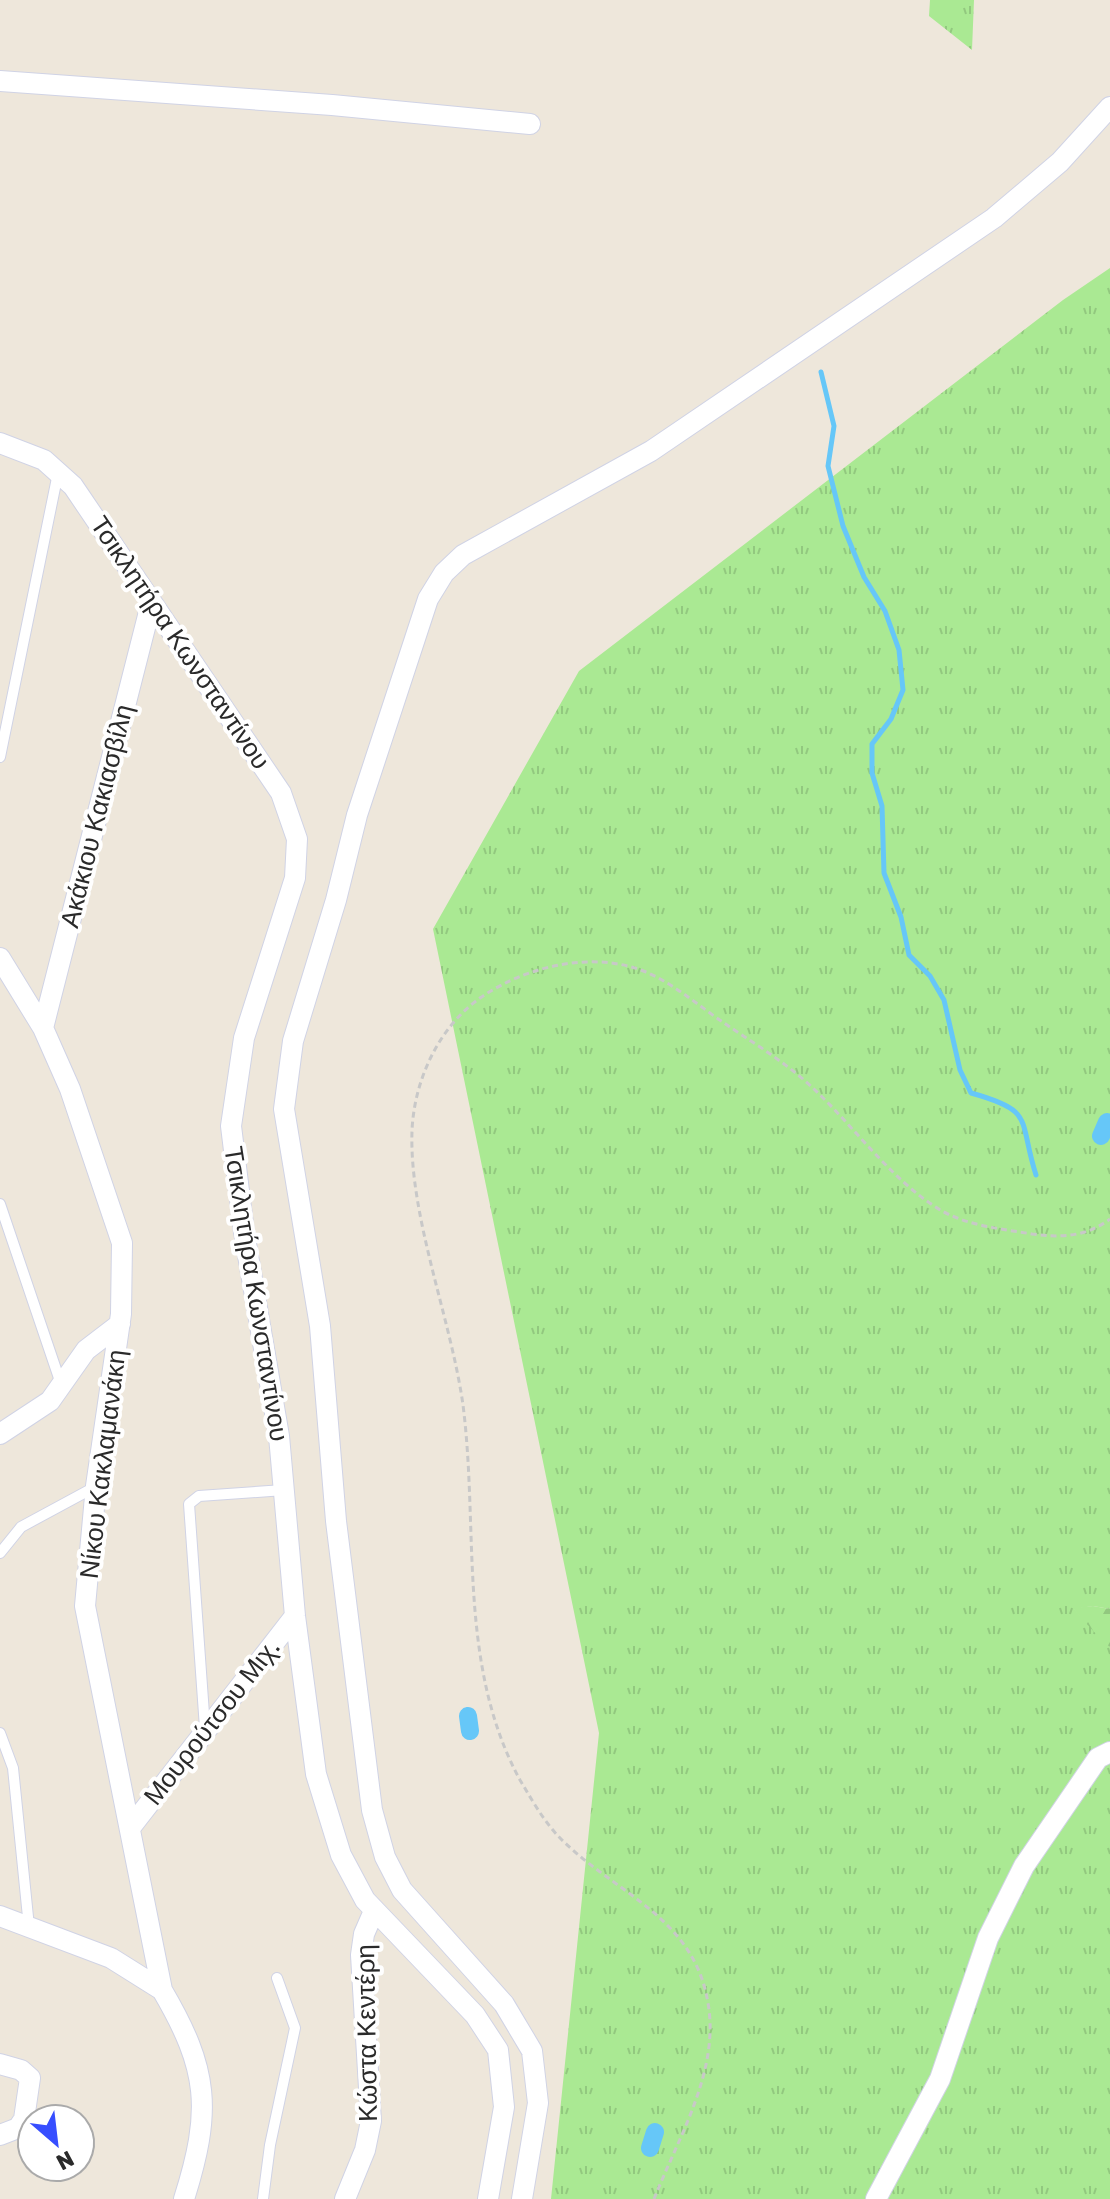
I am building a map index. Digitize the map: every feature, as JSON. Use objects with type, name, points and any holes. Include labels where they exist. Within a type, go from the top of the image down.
[{"type":"street","points":[[0,81],[332,105],[530,124]]},
{"type":"street","points":[[522,2199],[538,2103],[532,2051],[504,2004],[402,1890],[385,1857],[372,1810],[336,1521],[320,1326],[287,1140],[286,1073],[357,815],[428,599],[444,573],[463,555],[651,451],[994,218],[1060,162],[1110,107]]},
{"type":"street","name":"Τσικλητήρα Κωνσταντίνου","points":[[0,443],[28,451],[58,471],[83,500],[151,604],[268,770],[290,809],[297,839],[295,878],[244,1038],[231,1126],[244,1232],[279,1436],[295,1616],[316,1774],[344,1863],[374,1911],[475,2015],[498,2050],[504,2107],[488,2199]]},
{"type":"street","name":"Ακάκιου Κακιασβίλη","points":[[43,1028],[151,604]]},
{"type":"street","name":"Νίκου Κακλαμανάκη","points":[[0,958],[43,1028],[77,1107],[122,1243],[120,1324],[96,1486],[85,1606],[162,1990]]},
{"type":"street","points":[[0,1434],[33,1415],[62,1388],[86,1350],[120,1324]]},
{"type":"street","name":"Μουρούτσου Μιχ.","points":[[130,1828],[295,1616]]},
{"type":"street","points":[[876,2199],[940,2079],[988,1938],[1024,1866],[1098,1758],[1110,1752]]},
{"type":"street","name":"Κώστα Κεντέρη","points":[[345,2199],[365,2150],[371,2121],[361,1955],[364,1934],[374,1911]]},
{"type":"street","points":[[0,1916],[111,1958],[162,1990],[184,2027],[202,2079],[203,2129],[184,2199]]},
{"type":"street","points":[[0,2064],[21,2070],[30,2078],[31,2088],[24,2119],[18,2128],[0,2135]]},
{"type":"lane","points":[[0,757],[58,471]]},
{"type":"lane","points":[[0,1204],[62,1388]]},
{"type":"lane","points":[[0,1553],[21,1527],[96,1486]]},
{"type":"lane","points":[[206,1730],[189,1504],[199,1496],[284,1490]]},
{"type":"lane","points":[[0,1733],[13,1768],[29,1927]]},
{"type":"lane","points":[[263,2199],[270,2145],[295,2028],[277,1978]]},
{"type":"path","points":[[654,2199],[702,2082],[711,2034],[708,2003],[689,1947],[665,1922],[561,1839],[539,1812],[505,1746],[491,1703],[475,1629],[462,1402],[413,1158],[415,1102],[423,1073],[459,1014],[510,981],[550,967],[586,961],[625,965],[651,974],[776,1059],[812,1087],[910,1187],[942,1211],[996,1228],[1051,1236],[1078,1236],[1110,1219]]},
{"type":"green space","points":[[930,0],[974,0],[972,50],[929,16]]},
{"type":"green space","points":[[1110,268],[1110,1609],[1093,1606],[1074,1609],[1110,1647],[1110,2199],[551,2199],[599,1733],[433,929],[579,671],[1063,300]]},
{"type":"green space","points":[[1093,1606],[1110,1609],[1110,1647],[1073,1608]]},
{"type":"waterway","points":[[821,372],[834,426],[828,466],[843,526],[864,577],[885,611],[899,650],[903,690],[891,719],[872,744],[872,773],[882,806],[884,873],[901,917],[909,955],[930,976],[944,1000],[960,1070],[971,1093],[992,1099],[1015,1112],[1025,1129],[1036,1175]]},
{"type":"waterway","points":[[1101,1136],[1107,1122]]},
{"type":"waterway","points":[[468,1716],[470,1731]]},
{"type":"waterway","points":[[650,2148],[655,2132]]}]
